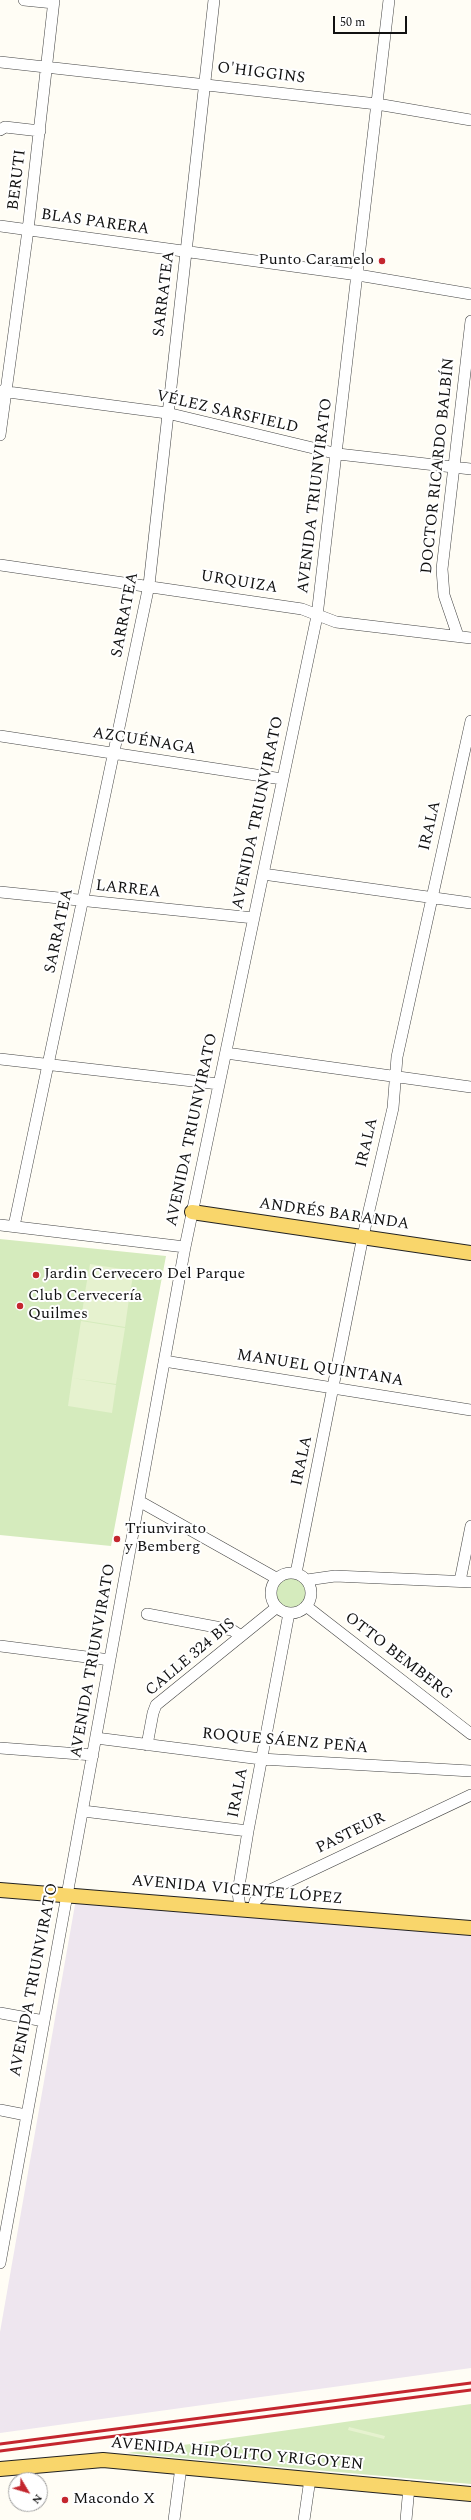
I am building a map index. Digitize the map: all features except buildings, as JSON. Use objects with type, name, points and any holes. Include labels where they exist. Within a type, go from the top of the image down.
[{"type":"main road","name":"ANDRÉS BARANDA","points":[[192,1212],[471,1253]]},
{"type":"main road","name":"AVENIDA VICENTE LÓPEZ","points":[[0,1890],[471,1928]]},
{"type":"main road","name":"AVENIDA HIPÓLITO YRIGOYEN","points":[[0,2469],[93,2460],[409,2487],[471,2494]]},
{"type":"street","points":[[24,0],[54,2]]},
{"type":"street","name":"SARRATEA","points":[[14,1226],[150,585],[167,413],[214,0]]},
{"type":"street","name":"AVENIDA TRIUNVIRATO","points":[[0,2263],[185,1247],[317,616],[338,454],[389,0]]},
{"type":"street","name":"BERUTI","points":[[0,435],[3,391],[28,230],[54,2]]},
{"type":"street","name":"O'HIGGINS","points":[[0,62],[377,104],[471,120]]},
{"type":"street","points":[[0,130],[5,127],[40,130]]},
{"type":"street","name":"BLAS PARERA","points":[[0,226],[358,275],[471,294]]},
{"type":"street","name":"DOCTOR RICARDO BALBÍN","points":[[458,636],[442,581],[471,321]]},
{"type":"street","name":"VÉLEZ SARSFIELD","points":[[3,391],[167,413],[338,454],[471,469]]},
{"type":"street","name":"URQUIZA","points":[[0,565],[150,585],[302,609],[336,622],[471,638]]},
{"type":"street","name":"IRALA","points":[[296,1573],[363,1236],[393,1108],[397,1075],[397,1057],[431,898],[468,748],[471,721]]},
{"type":"street","name":"AZCUÉNAGA","points":[[0,736],[282,779]]},
{"type":"street","points":[[263,874],[471,903]]},
{"type":"street","name":"LARREA","points":[[0,892],[254,918]]},
{"type":"street","points":[[226,1053],[471,1086]]},
{"type":"street","points":[[0,1059],[219,1084]]},
{"type":"street","points":[[0,1224],[185,1247]]},
{"type":"street","name":"MANUEL QUINTANA","points":[[164,1360],[334,1386],[471,1410]]},
{"type":"street","points":[[139,1501],[276,1578]]},
{"type":"street","points":[[460,1581],[471,1526]]},
{"type":"street","points":[[289,1572],[296,1573],[307,1580],[311,1593],[306,1606],[301,1610],[289,1613],[277,1607],[271,1596],[271,1590],[276,1578],[289,1572]]},
{"type":"street","points":[[307,1580],[335,1576],[471,1582]]},
{"type":"street","name":"OTTO BEMBERG","points":[[306,1606],[471,1734]]},
{"type":"street","name":"CALLE 324 BIS","points":[[147,1745],[152,1712],[156,1706],[277,1607]]},
{"type":"street","name":"IRALA","points":[[247,1909],[238,1892],[261,1759],[289,1613]]},
{"type":"street","points":[[148,1614],[232,1630],[241,1636]]},
{"type":"street","points":[[0,1646],[110,1660]]},
{"type":"street","name":"ROQUE SÁENZ PEÑA","points":[[96,1738],[261,1759],[471,1771]]},
{"type":"street","points":[[0,1748],[93,1755]]},
{"type":"street","name":"PASTEUR","points":[[247,1909],[264,1893],[471,1795]]},
{"type":"street","points":[[83,1811],[248,1831]]},
{"type":"street","points":[[0,2013],[44,2021]]},
{"type":"street","points":[[0,2110],[26,2115]]},
{"type":"street","points":[[174,2520],[181,2467]]},
{"type":"street","points":[[304,2520],[310,2479]]},
{"type":"street","points":[[406,2520],[409,2487]]},
{"type":"shaded area","points":[[76,1899],[471,1934],[471,2368],[0,2433],[0,2332]]},
{"type":"green space","points":[[0,1239],[166,1256],[111,1546],[0,1535]]},
{"type":"green space","points":[[90,1264],[134,1271],[129,1298],[85,1292]]},
{"type":"green space","points":[[85,1293],[129,1299],[125,1327],[81,1320]]},
{"type":"green space","points":[[81,1321],[125,1328],[116,1384],[72,1378]]},
{"type":"green space","points":[[72,1378],[116,1385],[112,1413],[68,1406]]},
{"type":"green space","points":[[288,1576],[294,1576],[303,1580],[307,1592],[303,1604],[294,1608],[288,1608],[279,1604],[275,1595],[275,1589],[279,1580]]},
{"type":"green space","points":[[471,2404],[471,2484],[127,2453]]},
{"type":"green space","points":[[349,2427],[385,2436],[384,2439],[348,2430]]},
{"type":"railway","points":[[0,2444],[471,2383]]},
{"type":"railway","points":[[0,2451],[471,2390]]},
{"type":"place","name":"Punto Caramelo","points":[[382,261]]},
{"type":"place","name":"Jardin Cervecero Del Parque","points":[[36,1275]]},
{"type":"place","name":"Club Cervecería Quilmes","points":[[20,1306]]},
{"type":"place","name":"Triunvirato y Bemberg","points":[[117,1539]]},
{"type":"place","name":"Macondo X","points":[[65,2500]]}]
